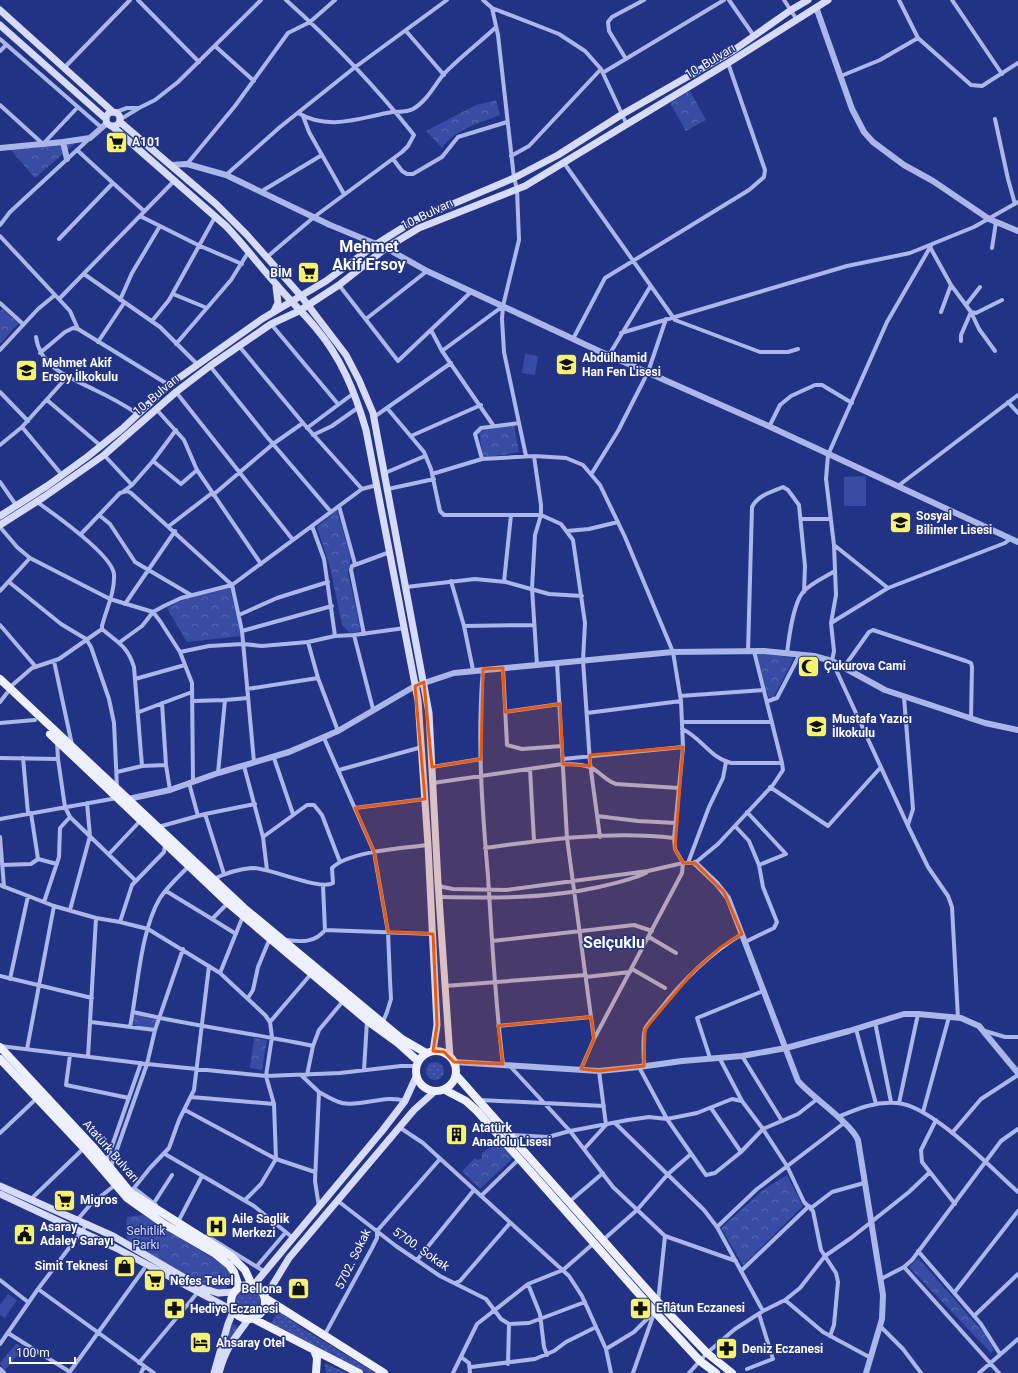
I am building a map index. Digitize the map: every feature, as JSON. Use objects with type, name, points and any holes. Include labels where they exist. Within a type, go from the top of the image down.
[{"type":"main road","name":"10. Bulvarı","points":[[0,516],[62,475],[101,446],[169,385],[273,312],[326,281],[375,245],[415,220],[514,178],[558,155],[621,115],[734,50],[791,10],[808,0]]},
{"type":"main road","name":"10. Bulvarı","points":[[0,526],[104,455],[176,392],[210,366],[271,324],[299,311],[339,285],[386,248],[419,228],[517,189],[564,163],[728,64],[828,0]]},
{"type":"main road","points":[[0,10],[119,115],[120,120],[170,165],[216,204],[247,235],[308,304],[346,354],[359,380],[373,417],[385,473],[429,713],[445,986],[452,1059],[456,1076],[507,1135],[569,1202],[654,1311],[700,1361],[716,1373]]},
{"type":"main road","points":[[0,25],[107,124],[174,180],[215,217],[249,251],[299,311],[315,327],[341,364],[355,393],[366,430],[415,686],[422,747],[438,1025],[429,1052],[417,1064],[416,1077],[405,1101],[382,1131],[265,1272],[252,1285],[236,1290],[218,1293],[202,1288],[113,1236],[0,1186]]},
{"type":"main road","points":[[107,124],[109,113],[114,112]]},
{"type":"main road","points":[[107,124],[120,120]]},
{"type":"main road","points":[[273,312],[278,303],[276,284]]},
{"type":"main road","points":[[280,320],[294,317],[300,318],[315,327]]},
{"type":"main road","points":[[0,680],[8,691],[35,720],[57,741],[128,800],[264,928],[270,938],[367,1020],[429,1052],[444,1052],[452,1059]]},
{"type":"main road","points":[[0,686],[8,691],[73,748],[119,794],[167,848],[189,866],[243,916],[284,940],[381,1026],[417,1064]]},
{"type":"main road","name":"Atatürk Bulvarı","points":[[0,1047],[95,1149],[115,1185],[231,1256],[245,1270],[252,1285]]},
{"type":"main road","name":"Atatürk Bulvarı","points":[[0,1059],[84,1148],[164,1224],[214,1254],[229,1265],[234,1272],[236,1290]]},
{"type":"main road","points":[[264,1297],[289,1258],[399,1127],[425,1098],[434,1092],[445,1090],[450,1086],[456,1076]]},
{"type":"main road","points":[[416,1077],[421,1085],[434,1092]]},
{"type":"main road","points":[[445,1090],[466,1101],[477,1111],[520,1158],[707,1353],[732,1373]]},
{"type":"main road","points":[[0,1194],[81,1231],[233,1311],[240,1318],[251,1319],[359,1373]]},
{"type":"main road","points":[[219,1373],[224,1354],[232,1340],[251,1319],[260,1315],[264,1309],[264,1297],[260,1289],[252,1285]]},
{"type":"main road","points":[[214,1373],[233,1311],[231,1299],[236,1290]]},
{"type":"main road","points":[[264,1297],[324,1337],[384,1373]]},
{"type":"main road","points":[[314,1350],[317,1358],[316,1373]]},
{"type":"street","points":[[65,67],[130,0]]},
{"type":"street","points":[[138,0],[199,62]]},
{"type":"street","points":[[120,120],[138,108],[155,100],[178,82],[261,0]]},
{"type":"street","points":[[266,258],[314,217],[393,159],[408,146],[414,135],[377,90],[310,22],[286,0]]},
{"type":"street","points":[[187,164],[254,81],[288,33],[310,22],[335,0]]},
{"type":"street","points":[[226,175],[298,113],[354,68],[447,0]]},
{"type":"street","points":[[483,0],[492,8],[559,34],[585,51],[602,70],[626,125]]},
{"type":"street","points":[[626,59],[608,31],[608,22],[612,17],[644,0]]},
{"type":"street","points":[[511,156],[529,146],[602,70],[626,59],[724,0]]},
{"type":"street","points":[[729,0],[754,36]]},
{"type":"street","points":[[784,0],[798,20]]},
{"type":"street","points":[[899,0],[918,38],[971,85],[982,86],[1018,63]]},
{"type":"street","points":[[952,0],[1002,74]]},
{"type":"street","points":[[816,7],[852,109],[864,132],[873,142],[889,155],[933,181],[989,219],[1018,231]]},
{"type":"street","points":[[492,8],[508,122],[514,178],[517,189],[519,240],[503,306],[502,319],[504,352],[526,456]]},
{"type":"street","points":[[298,113],[313,121],[328,123],[367,118],[395,112],[404,113],[414,109],[444,75],[495,28]]},
{"type":"street","points":[[406,31],[444,75]]},
{"type":"street","points":[[841,76],[880,60],[918,38]]},
{"type":"street","points":[[0,39],[77,108],[107,124],[10,212],[0,225]]},
{"type":"street","points":[[0,51],[6,44]]},
{"type":"street","points":[[215,46],[254,81]]},
{"type":"street","points":[[573,339],[605,278],[615,270],[633,262],[749,190],[764,177],[765,170],[728,64]]},
{"type":"street","points":[[0,105],[43,144]]},
{"type":"street","points":[[43,144],[77,108]]},
{"type":"street","points":[[114,112],[127,108],[138,108]]},
{"type":"street","points":[[302,115],[309,132],[344,194]]},
{"type":"street","points":[[621,333],[847,266],[910,253],[931,246],[989,219],[1017,203],[1008,179],[995,119]]},
{"type":"street","points":[[393,159],[402,171],[407,174],[412,174],[442,157],[458,137],[508,122]]},
{"type":"street","points":[[0,148],[90,138]]},
{"type":"street","points":[[63,142],[67,159]]},
{"type":"street","points":[[77,150],[144,211]]},
{"type":"street","points":[[262,191],[322,155]]},
{"type":"street","points":[[564,163],[671,318],[680,324],[760,352],[788,352],[798,349]]},
{"type":"street","points":[[170,165],[187,164],[226,175],[262,191],[314,217],[375,245],[386,248],[427,271],[573,339],[769,427],[1018,542]]},
{"type":"street","points":[[59,299],[174,180]]},
{"type":"street","points":[[59,239],[113,183]]},
{"type":"street","points":[[140,216],[198,245],[242,264]]},
{"type":"street","points":[[152,321],[173,294],[198,245],[215,217]]},
{"type":"street","points":[[992,248],[996,222]]},
{"type":"street","points":[[120,300],[132,274],[160,226]]},
{"type":"street","points":[[0,236],[59,299],[74,317],[78,329]]},
{"type":"street","points":[[931,246],[952,285],[966,305],[979,329],[995,351]]},
{"type":"street","points":[[931,246],[887,322],[828,454],[826,479],[834,545],[836,595],[831,623],[834,651],[832,661],[908,826],[928,867],[948,896],[952,907],[958,1018]]},
{"type":"street","points":[[176,344],[242,264],[249,251]]},
{"type":"street","points":[[366,319],[427,271]]},
{"type":"street","points":[[84,274],[152,321],[198,365]]},
{"type":"street","points":[[339,285],[398,361],[472,291]]},
{"type":"street","points":[[942,312],[952,285]]},
{"type":"street","points":[[609,355],[650,287]]},
{"type":"street","points":[[966,305],[980,287]]},
{"type":"street","points":[[173,294],[207,308]]},
{"type":"street","points":[[0,350],[23,324],[55,295]]},
{"type":"street","points":[[970,312],[976,313],[1002,300]]},
{"type":"street","points":[[0,303],[23,324]]},
{"type":"street","points":[[98,342],[124,303]]},
{"type":"street","points":[[442,351],[503,306]]},
{"type":"street","points":[[961,341],[961,335],[970,312]]},
{"type":"street","points":[[592,473],[618,431],[648,372],[666,319]]},
{"type":"street","points":[[271,324],[338,404]]},
{"type":"street","points":[[40,353],[65,332],[73,328],[78,329],[169,385]]},
{"type":"street","points":[[431,330],[442,351],[481,405],[493,425]]},
{"type":"street","points":[[36,337],[40,353],[67,377],[120,402],[138,414]]},
{"type":"street","points":[[240,346],[307,428],[362,489]]},
{"type":"street","points":[[373,417],[451,362]]},
{"type":"street","points":[[210,366],[273,444],[331,512]]},
{"type":"street","points":[[0,445],[28,421],[67,377]]},
{"type":"street","points":[[769,427],[780,405],[791,396],[815,386],[822,385],[852,402]]},
{"type":"street","points":[[176,392],[293,540]]},
{"type":"street","points":[[307,428],[355,393]]},
{"type":"street","points":[[1,395],[28,421]]},
{"type":"street","points":[[898,486],[1018,395]]},
{"type":"street","points":[[48,400],[101,446]]},
{"type":"street","points":[[1008,402],[1018,413]]},
{"type":"street","points":[[411,436],[481,405]]},
{"type":"street","points":[[313,435],[332,426],[360,407]]},
{"type":"street","points":[[387,408],[411,436],[425,456],[434,480],[440,512],[444,515],[541,515],[551,518],[561,524],[568,531],[575,548],[585,623],[583,660],[590,755],[600,837]]},
{"type":"street","points":[[156,409],[184,440],[197,470],[261,564]]},
{"type":"street","points":[[169,526],[240,472],[273,444],[303,423]]},
{"type":"street","points":[[482,459],[475,434],[481,428],[493,425],[519,423]]},
{"type":"street","points":[[22,427],[62,475]]},
{"type":"street","points":[[81,534],[132,485],[154,461],[176,430]]},
{"type":"street","points":[[104,455],[132,485]]},
{"type":"street","points":[[385,473],[425,456]]},
{"type":"street","points":[[432,474],[482,459],[526,456],[566,458],[583,465],[592,473],[600,485],[618,522],[673,652],[681,701],[683,748],[674,838],[677,854],[686,863]]},
{"type":"street","points":[[534,456],[541,505],[541,515],[535,535],[532,588],[537,665]]},
{"type":"street","points":[[154,461],[181,484],[197,470]]},
{"type":"street","points":[[388,489],[434,480]]},
{"type":"street","points":[[0,482],[16,506]]},
{"type":"street","points":[[120,642],[142,626],[153,612],[181,598],[232,585],[362,489],[377,484]]},
{"type":"street","points":[[438,886],[453,889],[488,890],[648,871],[686,863],[695,863],[718,844],[770,788],[783,770],[768,701],[751,651],[752,507],[761,497],[783,487],[788,490],[799,505],[805,566],[804,592]]},
{"type":"street","points":[[123,492],[131,492],[232,585],[242,631],[254,762]]},
{"type":"street","points":[[37,502],[81,534],[113,568],[114,581],[103,619],[102,629]]},
{"type":"street","points":[[339,506],[355,564]]},
{"type":"street","points":[[100,515],[110,524],[135,562],[191,595]]},
{"type":"street","points":[[504,582],[511,515]]},
{"type":"street","points":[[801,519],[831,519]]},
{"type":"street","points":[[568,531],[618,522]]},
{"type":"street","points":[[0,526],[17,547],[30,558],[110,599],[153,612],[180,652],[192,684],[191,782],[198,816]]},
{"type":"street","points":[[312,526],[324,559],[332,606],[335,636]]},
{"type":"street","points":[[125,604],[150,570],[174,531]]},
{"type":"street","points":[[831,623],[888,588],[1005,544],[1010,539]]},
{"type":"street","points":[[834,545],[888,588]]},
{"type":"street","points":[[364,634],[351,570],[352,566],[390,552]]},
{"type":"street","points":[[0,591],[30,558]]},
{"type":"street","points":[[787,653],[797,604],[804,592],[835,571]]},
{"type":"street","points":[[406,587],[475,579],[504,582],[532,588],[549,594],[582,596]]},
{"type":"street","points":[[452,581],[464,626],[473,670]]},
{"type":"street","points":[[0,819],[87,803],[119,794],[114,723],[109,699],[94,655],[86,639],[61,624],[9,582]]},
{"type":"street","points":[[239,614],[277,598],[328,582]]},
{"type":"street","points":[[242,631],[332,606]]},
{"type":"street","points":[[0,625],[36,667]]},
{"type":"street","points":[[464,626],[534,625]]},
{"type":"street","points":[[180,652],[209,646],[243,644],[262,646],[308,642],[335,636],[364,634],[405,628]]},
{"type":"street","points":[[0,702],[8,691],[36,667],[54,661],[102,629]]},
{"type":"street","points":[[102,629],[120,642],[130,656],[135,679],[139,712],[142,766]]},
{"type":"street","points":[[844,667],[869,632],[873,630],[971,663],[971,718]]},
{"type":"street","points":[[354,635],[373,709]]},
{"type":"street","points":[[308,642],[318,678],[338,731]]},
{"type":"street","points":[[128,800],[170,790],[218,773],[254,762],[274,758],[338,731],[373,709],[415,686],[454,673],[483,669],[673,652],[751,651],[787,653],[800,654],[832,661],[864,680],[904,697],[971,718],[1018,730]]},
{"type":"street","points":[[768,701],[778,698],[800,654]]},
{"type":"street","points":[[54,661],[73,748]]},
{"type":"street","points":[[557,663],[564,764],[567,838],[594,1039]]},
{"type":"street","points":[[135,679],[185,665]]},
{"type":"street","points":[[502,668],[507,746],[522,749],[562,746]]},
{"type":"street","points":[[483,669],[481,698],[481,775],[485,848],[498,1026],[506,1064],[570,1131],[613,1187],[665,1236],[736,1262]]},
{"type":"street","points":[[247,689],[318,678]]},
{"type":"street","points":[[680,696],[764,690]]},
{"type":"street","points":[[139,712],[192,692]]},
{"type":"street","points":[[904,697],[913,809],[908,826]]},
{"type":"street","points":[[193,701],[248,698]]},
{"type":"street","points":[[218,773],[225,700]]},
{"type":"street","points":[[587,713],[681,701]]},
{"type":"street","points":[[162,703],[166,765],[170,790]]},
{"type":"street","points":[[505,712],[560,704]]},
{"type":"street","points":[[0,723],[35,720]]},
{"type":"street","points":[[682,722],[772,722]]},
{"type":"street","points":[[682,729],[697,738],[716,758],[726,762],[782,763]]},
{"type":"street","points":[[324,738],[374,852],[388,932],[391,998],[381,1026]]},
{"type":"street","points":[[57,741],[65,807],[70,816],[135,880]]},
{"type":"street","points":[[339,770],[422,747]]},
{"type":"street","points":[[563,759],[590,755],[683,748]]},
{"type":"street","points":[[0,758],[58,759]]},
{"type":"street","points":[[23,758],[29,813],[38,859]]},
{"type":"street","points":[[274,758],[293,814]]},
{"type":"street","points":[[432,767],[481,759]]},
{"type":"street","points":[[581,1069],[594,1039],[682,873],[709,807],[723,778],[726,762]]},
{"type":"street","points":[[433,783],[564,764],[581,765],[592,768],[609,782],[616,784],[679,788]]},
{"type":"street","points":[[117,772],[142,766],[166,765]]},
{"type":"street","points":[[244,766],[263,837],[266,870]]},
{"type":"street","points":[[770,788],[828,826],[881,767]]},
{"type":"street","points":[[530,769],[534,841]]},
{"type":"street","points":[[355,808],[425,799]]},
{"type":"street","points":[[70,910],[90,836],[87,803]]},
{"type":"street","points":[[157,827],[205,814],[255,804]]},
{"type":"street","points":[[263,837],[293,814],[310,804],[316,806],[322,815],[340,862]]},
{"type":"street","points":[[747,812],[786,854],[759,865]]},
{"type":"street","points":[[205,814],[224,874]]},
{"type":"street","points":[[44,902],[57,864],[60,828],[70,816]]},
{"type":"street","points":[[597,816],[638,821],[676,823]]},
{"type":"street","points":[[109,854],[141,820]]},
{"type":"street","points":[[735,826],[749,841],[759,865],[763,887],[777,922],[774,928],[745,942]]},
{"type":"street","points":[[485,848],[567,838],[644,834],[674,838]]},
{"type":"street","points":[[0,837],[2,886],[54,906],[96,918],[148,929],[220,973],[248,998],[270,1022],[272,1037],[266,1076],[274,1104],[276,1159],[261,1184],[245,1200]]},
{"type":"street","points":[[214,880],[224,874],[252,868],[266,870],[323,886],[333,883],[332,868],[340,862],[374,852],[428,845]]},
{"type":"street","points":[[120,922],[132,884],[167,848]]},
{"type":"street","points":[[38,859],[57,864]]},
{"type":"street","points":[[2,865],[31,864],[38,859]]},
{"type":"street","points":[[695,863],[717,884],[728,898],[798,1081],[816,1100],[838,1117],[856,1134],[883,1295],[880,1326],[866,1373]]},
{"type":"street","points":[[130,1027],[148,929],[154,910],[166,891],[189,866]]},
{"type":"street","points":[[440,897],[524,898],[575,892],[632,879],[648,871]]},
{"type":"street","points":[[284,940],[300,942],[311,940],[318,937],[325,930],[323,886]]},
{"type":"street","points":[[166,891],[236,934]]},
{"type":"street","points":[[10,979],[28,896]]},
{"type":"street","points":[[212,919],[214,915],[228,903]]},
{"type":"street","points":[[27,1049],[54,906]]},
{"type":"street","points":[[220,973],[243,916]]},
{"type":"street","points":[[88,1057],[96,918]]},
{"type":"street","points":[[492,941],[580,933],[634,925],[652,931]]},
{"type":"street","points":[[325,930],[433,934]]},
{"type":"street","points":[[742,934],[721,946],[671,995],[645,1030],[642,1067],[667,1119],[703,1173],[710,1175],[715,1173],[741,1152],[763,1129],[798,1114],[816,1100]]},
{"type":"street","points":[[648,937],[676,953]]},
{"type":"street","points":[[248,998],[253,990],[258,967],[270,938]]},
{"type":"street","points":[[106,1169],[147,1064],[155,1030],[183,949]]},
{"type":"street","points":[[209,966],[197,1069],[191,1097],[172,1142],[165,1154],[130,1193],[154,1203],[161,1210],[265,1272]]},
{"type":"street","points":[[445,986],[586,976],[631,971],[665,988]]},
{"type":"street","points":[[270,1022],[312,973]]},
{"type":"street","points":[[0,976],[92,998]]},
{"type":"street","points":[[710,1058],[697,1018],[763,991]]},
{"type":"street","points":[[307,1075],[313,1046],[319,1030],[344,1000]]},
{"type":"street","points":[[133,1012],[202,1027],[272,1037],[313,1046]]},
{"type":"street","points":[[452,1059],[599,1071],[719,1057],[742,1056],[786,1048],[904,1014],[949,1016],[979,1026],[1018,1074],[981,1099],[952,1133]]},
{"type":"street","points":[[899,1103],[918,1014]]},
{"type":"street","points":[[923,1112],[949,1016]]},
{"type":"street","points":[[498,1026],[591,1017]]},
{"type":"street","points":[[364,1070],[367,1020]]},
{"type":"street","points":[[91,1022],[155,1030]]},
{"type":"street","points":[[875,1022],[891,1102]]},
{"type":"street","points":[[856,1029],[876,1104]]},
{"type":"street","points":[[985,1032],[1005,1037],[1018,1037]]},
{"type":"street","points":[[0,1047],[266,1076],[307,1075],[417,1064]]},
{"type":"street","points":[[70,1055],[66,1085],[129,1098]]},
{"type":"street","points":[[742,1056],[782,1121]]},
{"type":"street","points":[[719,1057],[742,1101],[763,1129],[787,1166],[804,1202],[810,1207],[816,1224],[820,1246],[834,1269],[838,1279],[834,1325],[830,1336]]},
{"type":"street","points":[[106,1169],[141,1063]]},
{"type":"street","points":[[584,1149],[606,1125],[599,1071]]},
{"type":"street","points":[[301,1075],[319,1092],[341,1103],[396,1098],[405,1101]]},
{"type":"street","points":[[319,1092],[315,1172],[319,1207]]},
{"type":"street","points":[[191,1097],[274,1104]]},
{"type":"street","points":[[0,1133],[37,1098]]},
{"type":"street","points":[[507,1135],[548,1137],[570,1131],[649,1117],[667,1119],[697,1113],[732,1099],[742,1101]]},
{"type":"street","points":[[478,1100],[604,1106]]},
{"type":"street","points":[[838,1117],[867,1105],[891,1102],[899,1103],[923,1112],[952,1133],[1018,1192]]},
{"type":"street","points":[[711,1108],[741,1152]]},
{"type":"street","points":[[185,1110],[276,1159],[315,1172]]},
{"type":"street","points":[[936,1120],[921,1150],[922,1162],[929,1173],[955,1204]]},
{"type":"street","points":[[615,1123],[704,1210],[717,1227],[763,1311]]},
{"type":"street","points":[[717,1227],[738,1206],[787,1166],[844,1123]]},
{"type":"street","points":[[399,1127],[419,1140],[563,1270],[574,1282],[585,1302],[606,1349],[611,1373]]},
{"type":"street","points":[[881,1279],[904,1267],[955,1204],[984,1162],[1001,1141],[1018,1129]]},
{"type":"street","points":[[30,1200],[84,1148]]},
{"type":"street","points":[[165,1154],[265,1213],[293,1238]]},
{"type":"street","points":[[453,1373],[477,1324],[528,1284],[563,1270],[637,1210],[668,1174],[691,1154]]},
{"type":"street","points":[[481,1196],[520,1158]]},
{"type":"street","name":"5702. Sokak","points":[[324,1337],[372,1248],[377,1231],[440,1159]]},
{"type":"street","points":[[569,1202],[603,1173]]},
{"type":"street","points":[[690,1373],[707,1353],[735,1329],[763,1311],[785,1300],[800,1288],[825,1256],[909,1192],[929,1173]]},
{"type":"street","points":[[154,1203],[172,1175]]},
{"type":"street","points":[[180,1220],[202,1176]]},
{"type":"street","points":[[741,1271],[810,1207],[832,1192],[864,1183]]},
{"type":"street","points":[[78,1220],[90,1205],[115,1185]]},
{"type":"street","points":[[417,1260],[474,1190]]},
{"type":"street","name":"5700. Sokak","points":[[338,1201],[417,1260],[454,1283],[486,1299],[502,1319],[510,1324]]},
{"type":"street","points":[[954,1294],[1018,1211]]},
{"type":"street","points":[[454,1283],[460,1281],[510,1223]]},
{"type":"street","points":[[0,1344],[28,1302],[81,1231],[88,1224]]},
{"type":"street","points":[[257,1266],[286,1232]]},
{"type":"street","points":[[633,1373],[658,1302],[665,1236]]},
{"type":"street","points":[[918,1251],[974,1316],[1000,1354]]},
{"type":"street","points":[[904,1267],[991,1362],[999,1373]]},
{"type":"street","points":[[8,1333],[69,1372],[99,1333],[144,1268]]},
{"type":"street","points":[[974,1316],[1018,1274]]},
{"type":"street","points":[[0,1280],[28,1302]]},
{"type":"street","points":[[528,1284],[541,1318],[544,1347],[547,1355]]},
{"type":"street","points":[[38,1289],[154,1373]]},
{"type":"street","points":[[139,1363],[198,1292]]},
{"type":"street","points":[[785,1300],[830,1336],[871,1358]]},
{"type":"street","points":[[508,1364],[510,1324],[529,1323],[585,1302]]},
{"type":"street","points":[[606,1349],[634,1332],[654,1311]]},
{"type":"street","points":[[747,1369],[773,1359],[759,1314]]},
{"type":"street","points":[[880,1326],[903,1349],[921,1373]]},
{"type":"street","points":[[471,1367],[508,1364],[535,1359],[547,1355],[570,1340],[596,1327]]},
{"type":"street","points":[[978,1373],[1018,1339]]},
{"type":"street","points":[[461,1357],[468,1361],[471,1367],[470,1373]]},
{"type":"street","points":[[141,1373],[144,1367]]},
{"type":"street","points":[[0,1370],[3,1373]]},
{"type":"highlighted area","points":[[503,668],[505,712],[560,704],[563,764],[590,766],[590,755],[683,747],[675,849],[683,863],[695,863],[724,892],[742,934],[721,947],[693,972],[650,1023],[645,1030],[644,1066],[599,1071],[581,1069],[594,1039],[591,1017],[498,1026],[503,1064],[454,1062],[444,1052],[433,1051],[437,1025],[433,934],[388,932],[374,852],[355,808],[425,799],[415,686],[424,682],[432,767],[481,759],[483,669]]},
{"type":"green space","points":[[690,91],[706,120],[686,131],[670,103]]},
{"type":"green space","points":[[496,100],[500,115],[468,127],[454,136],[442,148],[426,131],[476,105]]},
{"type":"green space","points":[[78,141],[35,178],[10,149]]},
{"type":"green space","points":[[2,309],[19,323],[0,344],[0,311]]},
{"type":"green space","points":[[525,354],[538,356],[535,375],[522,373]]},
{"type":"green space","points":[[514,425],[519,452],[483,458],[479,431]]},
{"type":"green space","points":[[866,476],[866,506],[844,506],[844,477]]},
{"type":"green space","points":[[337,510],[351,558],[348,573],[361,631],[350,633],[342,625],[330,567],[317,527]]},
{"type":"green space","points":[[230,588],[241,636],[187,642],[167,608],[186,598]]},
{"type":"green space","points":[[760,653],[794,658],[773,698],[768,696],[757,654]]},
{"type":"green space","points":[[134,1014],[157,1020],[153,1028],[133,1025]]},
{"type":"green space","points":[[254,1038],[267,1040],[262,1070],[250,1068]]},
{"type":"green space","points":[[431,1062],[439,1062],[444,1067],[442,1078],[439,1080],[431,1080],[426,1075],[426,1067]]},
{"type":"green space","points":[[498,1142],[514,1157],[480,1189],[462,1171],[475,1158],[478,1160],[482,1158],[482,1153]]},
{"type":"green space","points":[[787,1175],[803,1206],[743,1265],[721,1228],[763,1190]]},
{"type":"green space","name":"Sehitlik Parkı","points":[[143,1215],[229,1268],[236,1275],[219,1298],[135,1252],[129,1244],[126,1236],[127,1217]]},
{"type":"green space","points":[[918,1258],[985,1334],[994,1350],[991,1353],[909,1267]]},
{"type":"green space","points":[[248,1289],[257,1292],[260,1301],[257,1310],[248,1313],[239,1310],[236,1301],[239,1292]]},
{"type":"green space","points":[[8,1294],[17,1300],[5,1318],[0,1315],[0,1305]]},
{"type":"green space","points":[[277,1310],[305,1330],[376,1373],[367,1373],[298,1338],[270,1326]]},
{"type":"green space","points":[[231,1323],[239,1328],[228,1341]]},
{"type":"green space","points":[[16,1344],[24,1348],[5,1370],[0,1363]]},
{"type":"green space","points":[[325,1363],[346,1373],[326,1373]]},
{"type":"place","name":"A101","points":[[116,142]]},
{"type":"place","name":"BİM","points":[[308,273]]},
{"type":"place","name":"Abdülhamid Han Fen Lisesi","points":[[567,365]]},
{"type":"place","name":"Mehmet Akif Ersoy İlkokulu","points":[[27,370]]},
{"type":"place","name":"Sosyal Bilimler Lisesi","points":[[901,523]]},
{"type":"place","name":"Çukurova Cami","points":[[808,666]]},
{"type":"place","name":"Mustafa Yazıcı İlkokulu","points":[[817,726]]},
{"type":"place","name":"Atatürk Anadolu Lisesi","points":[[457,1135]]},
{"type":"place","name":"Migros","points":[[64,1200]]},
{"type":"place","name":"Aile Saglik Merkezi","points":[[216,1226]]},
{"type":"place","name":"Asaray Adaley Sarayı","points":[[24,1234]]},
{"type":"place","name":"Simit Teknesi","points":[[124,1266]]},
{"type":"place","name":"Nefes Tekel","points":[[154,1281]]},
{"type":"place","name":"Bellona","points":[[298,1289]]},
{"type":"place","name":"Eflâtun Eczanesi","points":[[641,1308]]},
{"type":"place","name":"Hediye Eczanesi","points":[[175,1309]]},
{"type":"place","name":"Ahsaray Otel","points":[[200,1343]]},
{"type":"place","name":"Deniz Eczanesi","points":[[727,1349]]},
{"type":"district","name":"Mehmet Akif Ersoy","points":[[369,255]]},
{"type":"district","name":"Selçuklu","points":[[614,942]]}]
